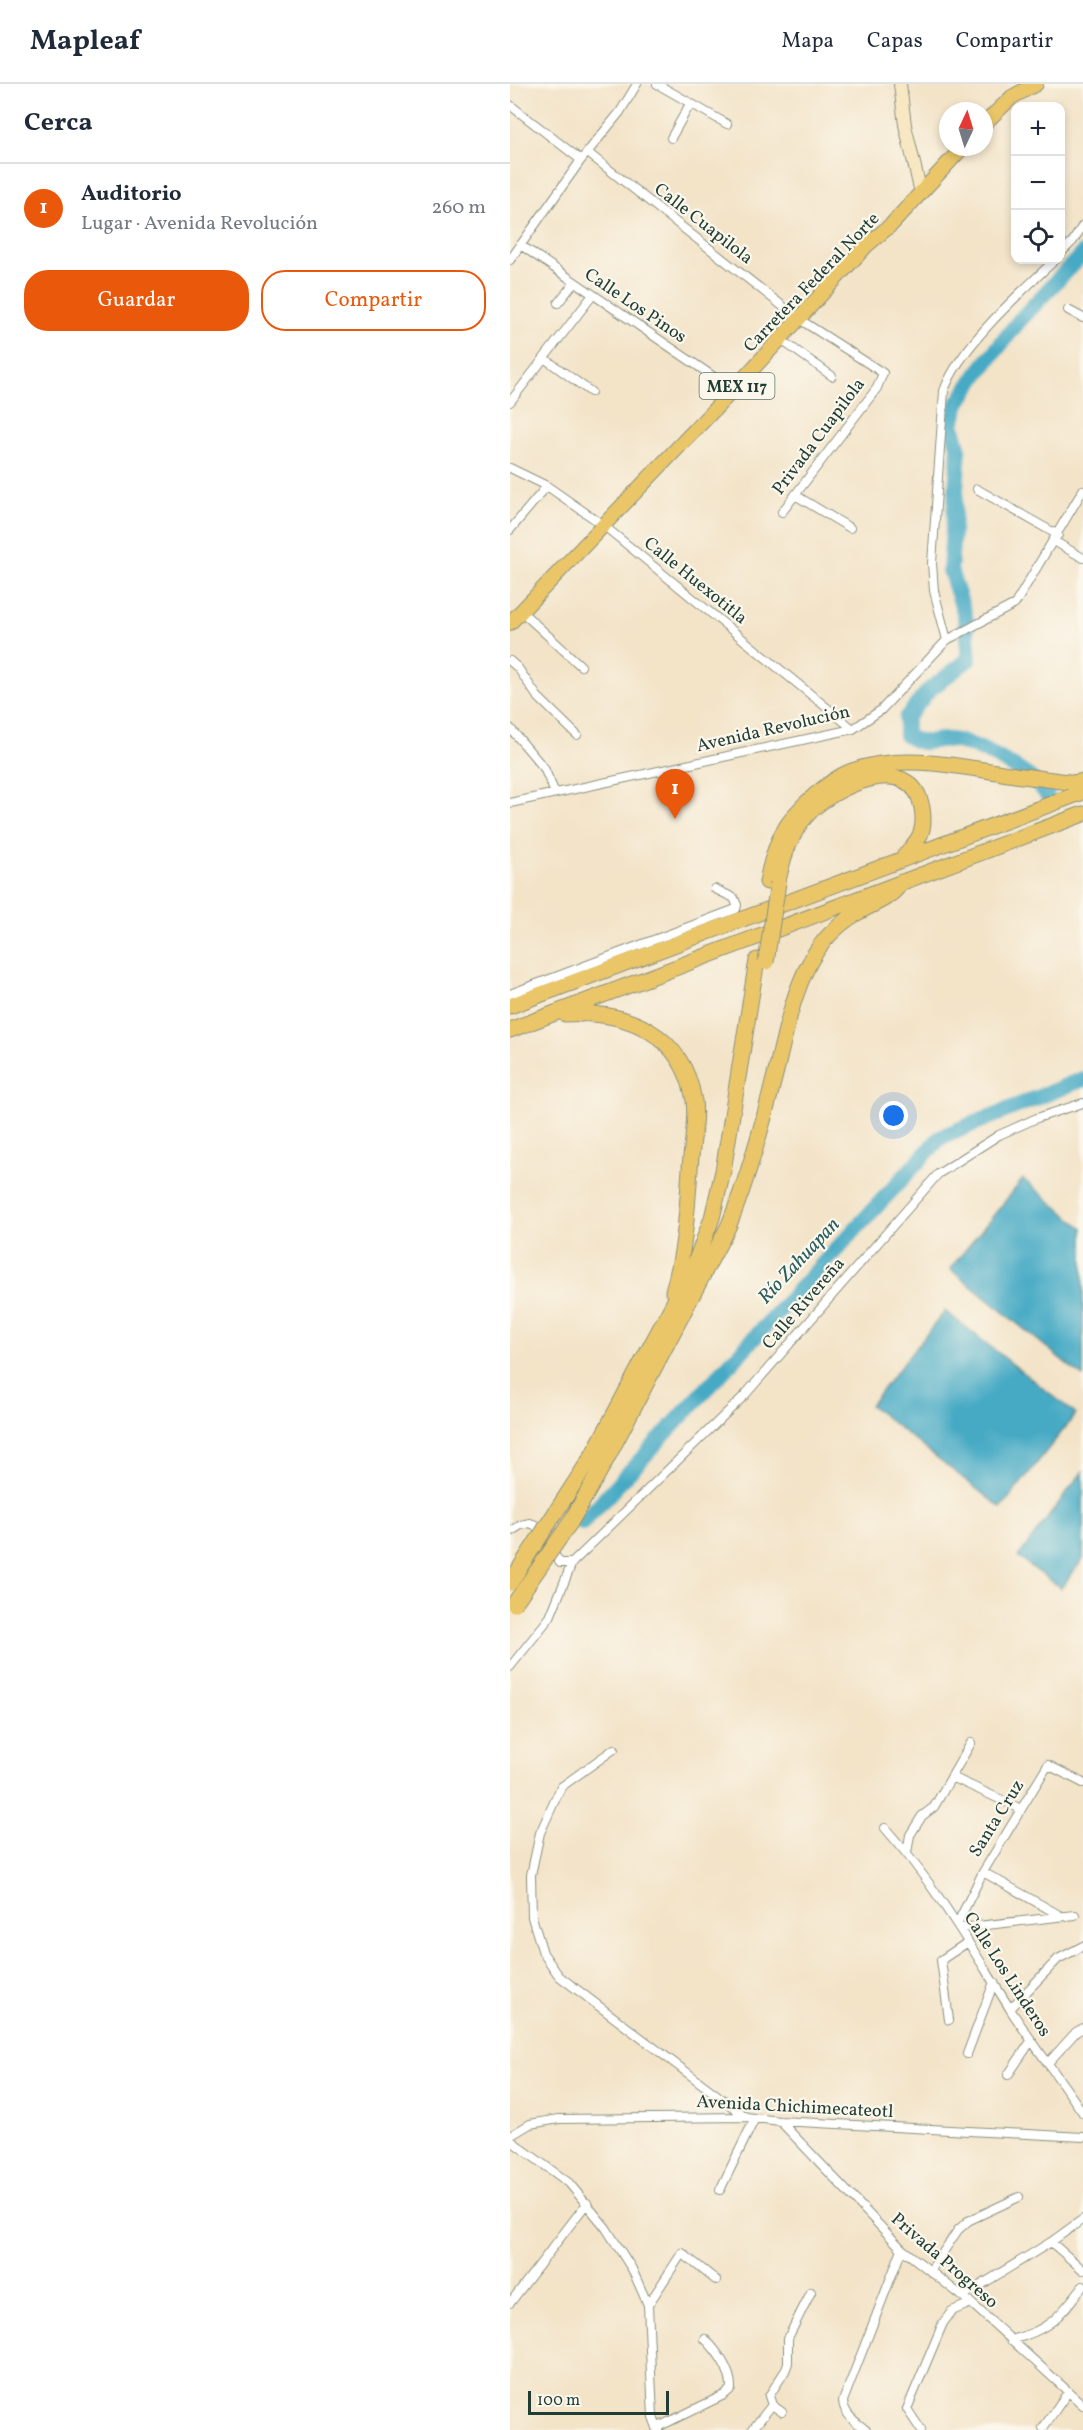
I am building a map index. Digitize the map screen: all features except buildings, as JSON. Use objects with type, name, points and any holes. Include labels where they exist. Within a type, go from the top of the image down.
[{"type":"highway","points":[[710,1258],[724,1216],[731,1183],[779,837],[797,810],[824,787],[850,772],[884,763],[934,762],[1061,781],[1083,781]]},
{"type":"highway","points":[[772,882],[806,815],[837,791],[854,783],[884,777],[907,782],[920,796],[924,818],[921,838],[902,859]]},
{"type":"highway","points":[[510,1006],[1083,792]]},
{"type":"highway","points":[[510,1030],[1083,814]]},
{"type":"highway","points":[[510,1583],[598,1459],[729,1225],[743,1190],[760,1135],[793,1006],[810,963],[835,927],[857,912],[892,895],[901,882]]},
{"type":"highway","points":[[512,1607],[570,1524],[598,1459],[695,1263],[712,1218],[723,1171],[761,961]]},
{"type":"highway","points":[[551,1014],[585,1013],[627,1019],[647,1027],[672,1049],[688,1075],[694,1103],[686,1229],[682,1260],[663,1325]]},
{"type":"main road","points":[[900,84],[905,125],[921,193]]},
{"type":"main road","points":[[993,115],[1012,97],[1036,84]]},
{"type":"main road","name":"Carretera Federal Norte","points":[[510,623],[733,390],[866,246],[892,224],[955,156]]},
{"type":"street","points":[[510,260],[620,112],[637,84]]},
{"type":"street","points":[[657,84],[727,124]]},
{"type":"street","points":[[671,138],[690,104]]},
{"type":"street","name":"Calle Cuapilola","points":[[510,105],[585,157],[799,319]]},
{"type":"street","points":[[1065,249],[1083,225]]},
{"type":"street","name":"Calle Los Pinos","points":[[522,246],[592,296],[733,390]]},
{"type":"street","points":[[951,638],[934,591],[932,563],[944,391],[950,374],[1011,302],[1050,264]]},
{"type":"street","points":[[558,303],[574,283]]},
{"type":"street","points":[[510,402],[592,296]]},
{"type":"street","points":[[1068,310],[1083,318]]},
{"type":"street","name":"Privada Cuapilola","points":[[782,512],[877,388],[883,373],[799,319]]},
{"type":"street","points":[[780,339],[832,376]]},
{"type":"street","points":[[544,358],[591,392]]},
{"type":"street","name":"Calle Huexotitla","points":[[510,468],[547,486],[603,525],[853,729]]},
{"type":"street","points":[[510,530],[547,486]]},
{"type":"street","points":[[976,489],[1056,538],[1083,558]]},
{"type":"street","name":"Avenida Revolución","points":[[510,803],[853,729],[881,710],[951,638],[1015,604],[1083,490]]},
{"type":"street","points":[[795,495],[850,528]]},
{"type":"street","points":[[521,611],[581,666]]},
{"type":"street","points":[[510,661],[518,668],[537,696],[577,735]]},
{"type":"street","points":[[510,728],[544,768],[555,793]]},
{"type":"street","points":[[510,994],[736,909],[738,905],[734,898],[715,889]]},
{"type":"street","name":"Calle Rivereña","points":[[572,1563],[745,1395],[938,1174],[999,1135],[1037,1118],[1083,1103]]},
{"type":"street","points":[[510,1532],[520,1525],[530,1523],[535,1526],[560,1563],[572,1563],[550,1617],[510,1667]]},
{"type":"street","points":[[907,1853],[910,1835],[922,1816],[934,1807],[971,1743]]},
{"type":"street","points":[[614,1749],[561,1787],[540,1833],[531,1875],[532,1917],[543,1953],[559,1976],[751,2117],[720,2190]]},
{"type":"street","name":"Santa Cruz","points":[[958,1926],[982,1872],[1048,1765],[1083,1783]]},
{"type":"street","points":[[952,1777],[1021,1809]]},
{"type":"street","name":"Calle Los Linderos","points":[[885,1828],[907,1853],[958,1926],[1031,2041],[1083,2113]]},
{"type":"street","points":[[982,1872],[1062,1916]]},
{"type":"street","points":[[958,1926],[1075,1915]]},
{"type":"street","points":[[949,2020],[940,1967],[941,1960],[968,1942]]},
{"type":"street","points":[[1010,2008],[1058,1959],[1083,1946]]},
{"type":"street","points":[[967,2054],[994,1982]]},
{"type":"street","points":[[1048,2063],[1076,2032],[1083,2028]]},
{"type":"street","points":[[1008,2075],[1031,2041]]},
{"type":"street","points":[[1074,2101],[1083,2094]]},
{"type":"street","name":"Avenida Chichimecateotl","points":[[510,2138],[530,2124],[559,2119],[751,2117],[780,2121],[1083,2137]]},
{"type":"street","name":"Privada Progreso","points":[[780,2121],[902,2249],[963,2296],[1083,2404]]},
{"type":"street","points":[[510,2138],[570,2183],[587,2203],[632,2269],[648,2305],[653,2417],[657,2429],[724,2395],[731,2389],[732,2379],[714,2348],[705,2339]]},
{"type":"street","points":[[931,2270],[958,2230],[968,2221],[1019,2196]]},
{"type":"street","points":[[510,2303],[587,2203]]},
{"type":"street","points":[[963,2296],[1051,2242],[1083,2219]]},
{"type":"street","points":[[1051,2242],[1083,2270]]},
{"type":"street","points":[[866,2430],[848,2415],[843,2401],[902,2249]]},
{"type":"street","points":[[648,2305],[682,2253],[716,2280]]},
{"type":"street","points":[[1011,2340],[1034,2334],[1051,2324],[1083,2286]]},
{"type":"street","points":[[782,2412],[772,2405],[769,2396],[785,2371],[788,2363],[788,2338],[811,2292]]},
{"type":"street","points":[[921,2430],[911,2418],[907,2409],[909,2403],[943,2322],[952,2311],[971,2303]]},
{"type":"street","points":[[1043,2428],[1068,2392]]},
{"type":"street","points":[[752,2430],[772,2405]]},
{"type":"water","points":[[1023,1179],[1083,1228],[1083,1377],[950,1269]]},
{"type":"water","points":[[945,1311],[1076,1414],[1001,1508],[870,1405]]},
{"type":"water","points":[[1083,1471],[1083,1559],[1061,1588],[1018,1557]]},
{"type":"waterway","points":[[1047,795],[1017,769],[974,746],[950,740],[924,742],[913,739],[906,735],[906,718],[929,690],[969,659],[965,615],[950,570],[959,450],[952,424],[958,403],[978,373],[1019,321],[1083,253]]},
{"type":"waterway","name":"Río Zahuapan","points":[[582,1523],[941,1137],[1083,1079]]},
{"type":"place","name":"Auditorio","points":[[675,819]]}]
